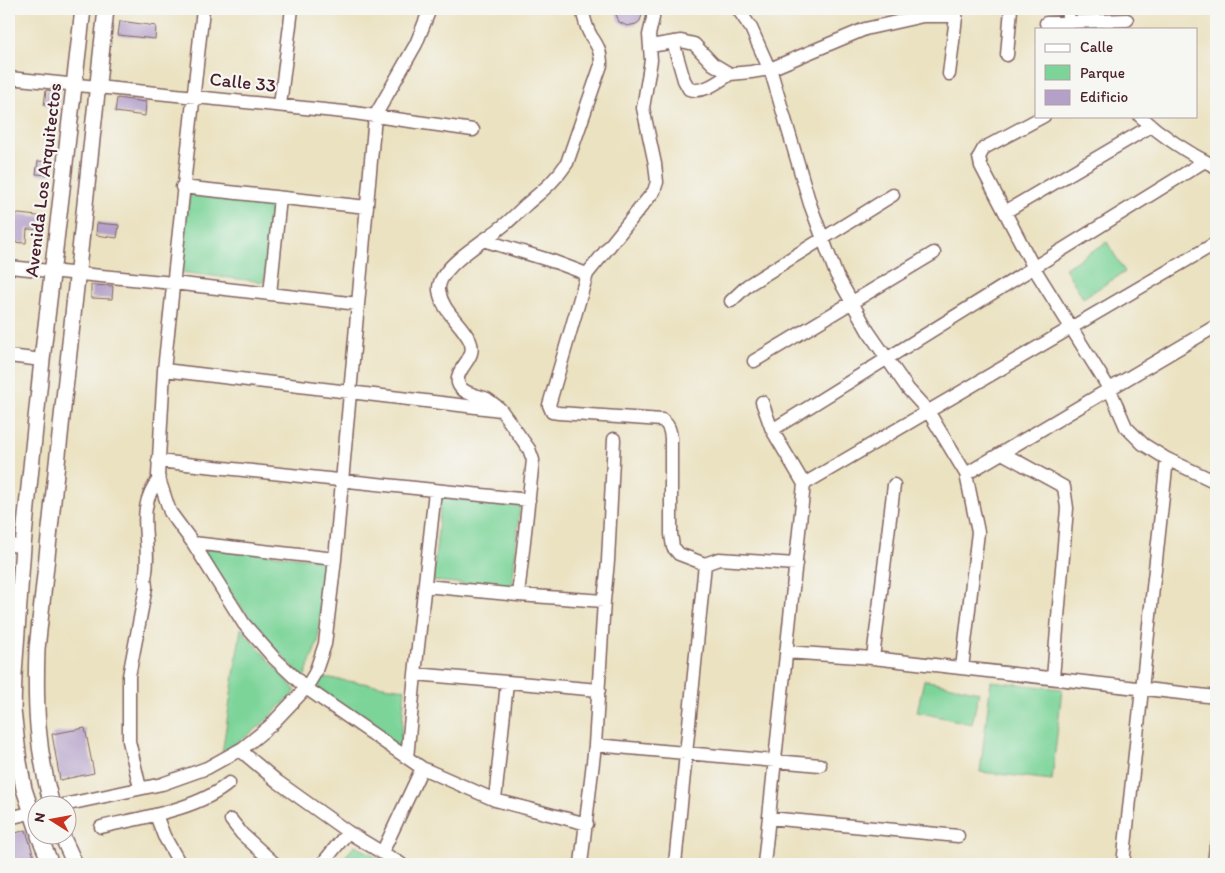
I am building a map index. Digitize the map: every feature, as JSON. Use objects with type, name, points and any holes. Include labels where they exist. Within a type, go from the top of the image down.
[{"type":"main road","name":"Avenida Los Arquitectos","points":[[29,796],[19,762],[15,733],[13,636],[16,545],[42,360],[83,9]]},
{"type":"main road","points":[[50,796],[41,761],[38,736],[35,695],[37,649],[106,9]]},
{"type":"main road","points":[[43,846],[51,864]]},
{"type":"main road","points":[[67,846],[75,864]]},
{"type":"street","points":[[203,9],[182,187],[164,370],[158,461],[159,479],[170,512],[193,543],[244,624],[274,658],[306,688],[422,768],[496,800],[587,824]]},
{"type":"street","points":[[280,105],[292,9]]},
{"type":"street","points":[[78,802],[183,777],[207,768],[240,750],[270,726],[306,688],[315,673],[325,644],[335,559],[376,116],[416,44],[430,9]]},
{"type":"street","points":[[518,595],[533,460],[529,449],[501,410],[486,399],[462,389],[458,382],[460,372],[470,358],[472,346],[467,334],[449,314],[442,302],[439,287],[445,274],[550,184],[558,176],[566,163],[601,65],[602,55],[590,34],[582,9]]},
{"type":"street","points":[[653,9],[649,35],[651,60],[643,108],[657,182],[654,191],[587,274],[549,405],[552,412],[662,420],[667,423],[671,438],[671,534],[673,547],[679,554],[705,564],[719,559],[796,564]]},
{"type":"street","points":[[738,9],[751,28],[770,69],[810,204],[836,274],[868,330],[908,389],[928,411],[966,474],[978,532],[962,668]]},
{"type":"street","points":[[1007,55],[1011,9]]},
{"type":"street","points":[[1067,23],[1069,9]]},
{"type":"street","points":[[673,42],[684,80],[689,89],[695,91],[712,86],[730,74],[770,69],[865,29],[923,16],[957,13],[949,74]]},
{"type":"street","points":[[1046,23],[1127,20]]},
{"type":"street","points":[[650,46],[681,41],[694,44],[714,64],[730,74]]},
{"type":"street","name":"Calle 33","points":[[9,78],[280,105],[473,130]]},
{"type":"street","points":[[1040,118],[984,148],[979,157],[981,166],[1034,268],[1110,390],[1126,427],[1143,444],[1167,459],[1216,482]]},
{"type":"street","points":[[772,430],[1034,268],[1210,164],[1151,126],[1142,118]]},
{"type":"street","points":[[1005,212],[1151,126]]},
{"type":"street","points":[[182,187],[367,207]]},
{"type":"street","points":[[731,301],[748,285],[893,195]]},
{"type":"street","points":[[270,294],[280,198]]},
{"type":"street","points":[[484,240],[587,274]]},
{"type":"street","points":[[804,484],[1216,242]]},
{"type":"street","points":[[754,361],[934,253]]},
{"type":"street","points":[[9,267],[173,282],[358,304]]},
{"type":"street","points":[[966,474],[1216,326]]},
{"type":"street","points":[[9,356],[42,360]]},
{"type":"street","points":[[164,370],[501,410]]},
{"type":"street","points":[[762,402],[772,430],[804,484],[764,864]]},
{"type":"street","points":[[581,864],[595,745],[608,560],[614,439]]},
{"type":"street","points":[[1002,453],[1064,487],[1067,508],[1053,678]]},
{"type":"street","points":[[1123,864],[1167,459]]},
{"type":"street","points":[[158,461],[530,500]]},
{"type":"street","points":[[140,788],[129,740],[129,676],[146,587],[146,504],[152,488],[159,479]]},
{"type":"street","points":[[873,658],[894,485]]},
{"type":"street","points":[[407,758],[435,491]]},
{"type":"street","points":[[193,543],[335,559]]},
{"type":"street","points":[[675,864],[705,564]]},
{"type":"street","points":[[425,586],[604,601]]},
{"type":"street","points":[[786,652],[873,658],[1216,697]]},
{"type":"street","points":[[415,674],[599,690]]},
{"type":"street","points":[[496,800],[506,683]]},
{"type":"street","points":[[595,745],[820,765]]},
{"type":"street","points":[[240,750],[278,782],[348,832],[401,864]]},
{"type":"street","points":[[382,852],[422,768]]},
{"type":"street","points":[[101,827],[156,815],[220,791],[229,783]]},
{"type":"street","points":[[9,818],[28,813]]},
{"type":"street","points":[[156,815],[164,836],[180,864]]},
{"type":"street","points":[[769,818],[958,836]]},
{"type":"street","points":[[232,820],[242,834],[275,864]]},
{"type":"street","points":[[322,864],[348,832]]},
{"type":"street","points":[[1214,864],[1216,846]]},
{"type":"green space","points":[[190,192],[273,200],[264,282],[179,272]]},
{"type":"green space","points":[[1107,242],[1125,272],[1083,298],[1065,268]]},
{"type":"green space","points":[[441,498],[520,505],[512,588],[433,581]]},
{"type":"green space","points":[[199,547],[326,560],[318,641],[304,678],[267,640],[230,593]]},
{"type":"green space","points":[[241,628],[296,691],[260,726],[222,754]]},
{"type":"green space","points":[[320,677],[405,689],[400,748],[316,686]]},
{"type":"green space","points":[[924,680],[979,692],[972,724],[917,712]]},
{"type":"green space","points":[[991,681],[1062,689],[1052,780],[980,772]]},
{"type":"green space","points":[[355,845],[389,864],[339,864]]},
{"type":"building","points":[[614,9],[644,9],[640,21],[627,26],[619,22]]},
{"type":"building","points":[[120,21],[156,26],[155,39],[118,35]]},
{"type":"building","points":[[46,90],[58,92],[60,95],[59,107],[44,105]]},
{"type":"building","points":[[117,98],[146,102],[145,116],[115,112]]},
{"type":"building","points":[[38,161],[51,162],[50,175],[36,174]]},
{"type":"building","points":[[10,213],[46,217],[44,230],[27,229],[26,243],[9,242]]},
{"type":"building","points":[[97,223],[119,225],[117,238],[96,235]]},
{"type":"building","points":[[91,285],[113,286],[112,299],[91,298]]},
{"type":"building","points":[[85,728],[94,773],[60,780],[52,734]]},
{"type":"building","points":[[26,830],[28,846],[31,846],[36,864],[9,864],[9,835]]}]
